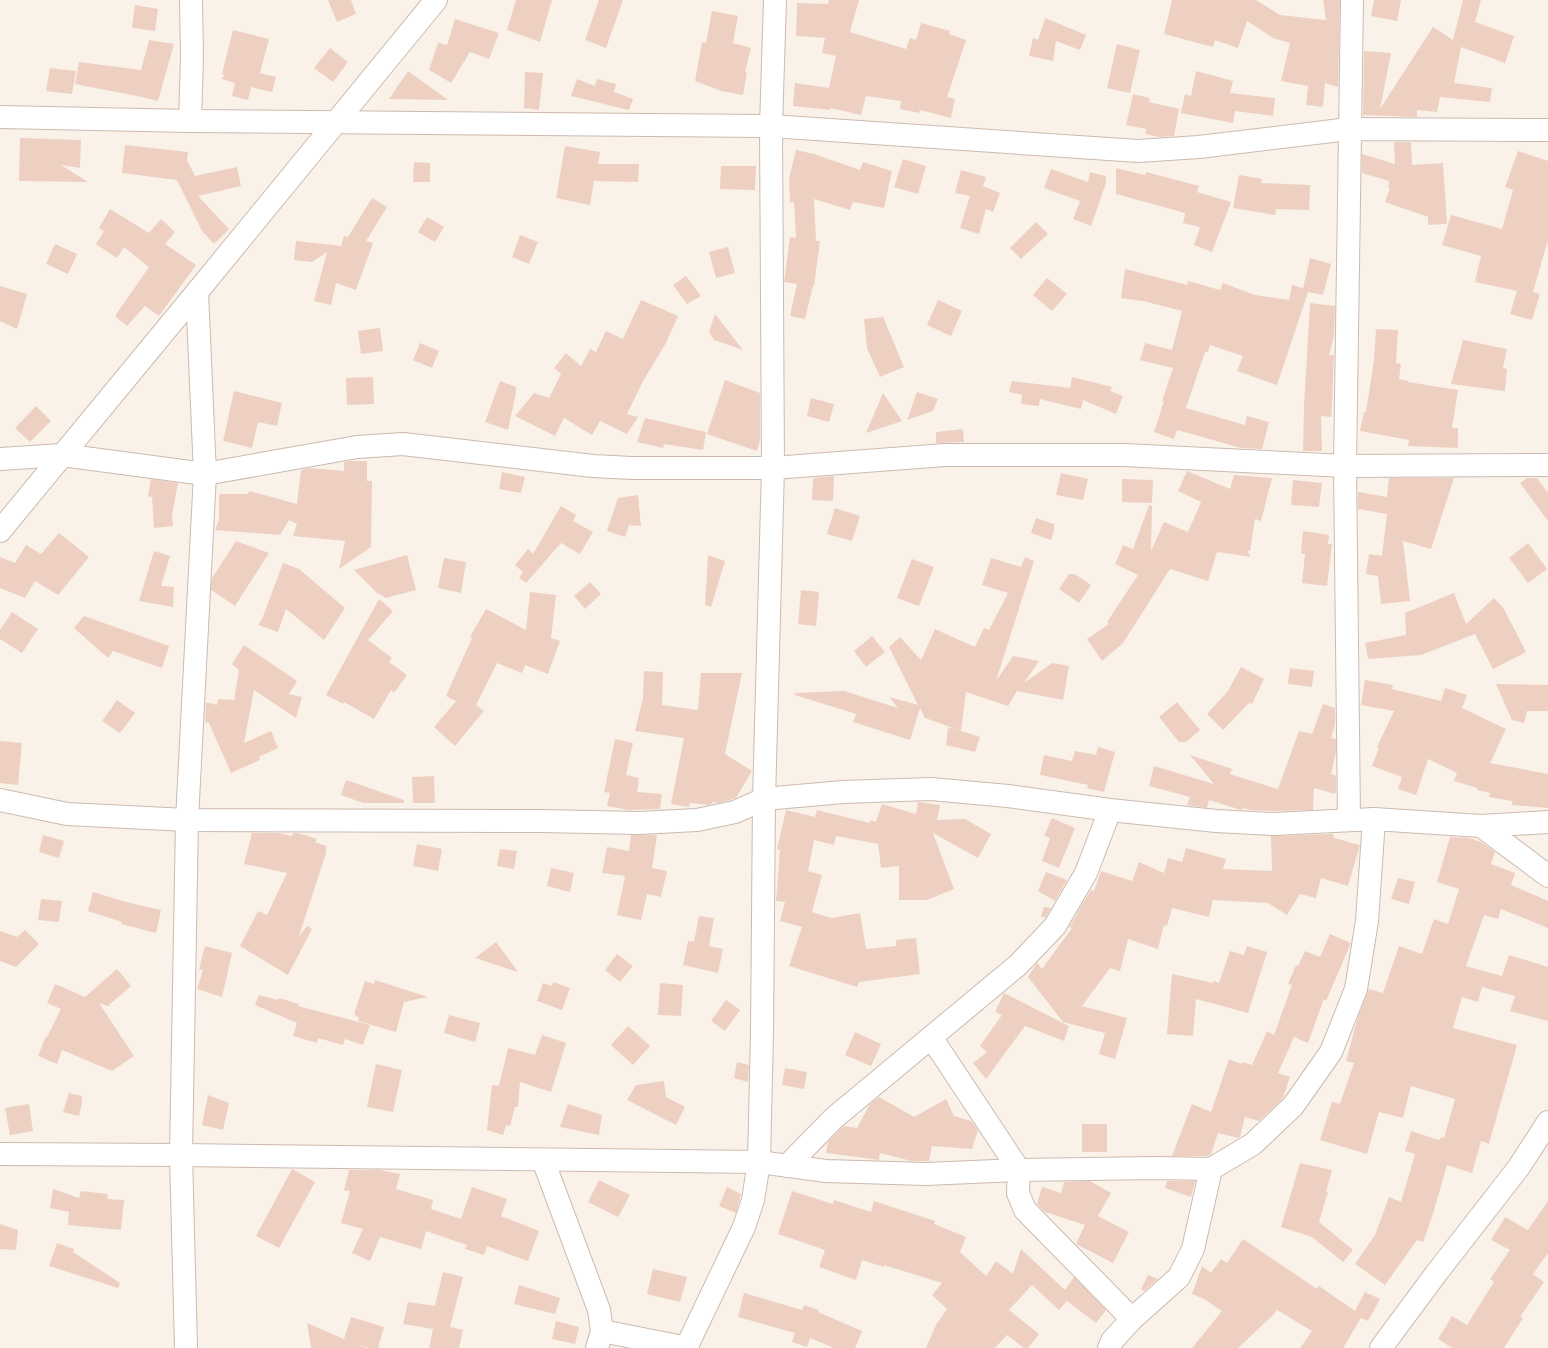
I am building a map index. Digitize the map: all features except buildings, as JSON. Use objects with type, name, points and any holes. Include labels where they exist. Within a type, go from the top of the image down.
[{"type":"street","points":[[190,121],[192,57],[191,0]]},
{"type":"street","points":[[0,531],[436,0]]},
{"type":"street","points":[[543,1160],[599,1310],[599,1339],[687,1348],[744,1227],[753,1200],[759,1162],[762,1033],[764,799],[772,468],[771,126],[776,0]]},
{"type":"street","points":[[1349,820],[1345,466],[1352,0]]},
{"type":"street","points":[[0,117],[190,121],[336,121],[771,126],[1138,151],[1199,147],[1350,129],[1548,130]]},
{"type":"street","points":[[186,1348],[181,1155],[187,820],[205,474],[197,292]]},
{"type":"street","points":[[0,459],[62,455],[205,474],[357,447],[403,444],[593,466],[632,468],[772,468],[961,455],[1124,455],[1345,466],[1548,465]]},
{"type":"street","points":[[0,800],[67,814],[187,820],[639,823],[697,820],[735,812],[764,799],[843,792],[931,789],[1008,796],[1110,810],[1216,821],[1274,824],[1374,819],[1481,826],[1548,822]]},
{"type":"street","points":[[787,1166],[834,1118],[1018,965],[1055,926],[1086,873],[1110,810]]},
{"type":"street","points":[[0,1154],[759,1162],[826,1171],[926,1174],[1019,1170],[1155,1168],[1211,1169],[1253,1144],[1293,1106],[1331,1052],[1356,989],[1367,921],[1374,819]]},
{"type":"street","points":[[1481,826],[1548,876]]},
{"type":"street","points":[[931,1036],[1019,1170],[1018,1193],[1024,1210],[1132,1319]]},
{"type":"street","points":[[1381,1348],[1430,1281],[1518,1167],[1548,1122]]},
{"type":"street","points":[[1109,1348],[1112,1341],[1132,1319],[1179,1277],[1193,1249],[1211,1169]]}]
